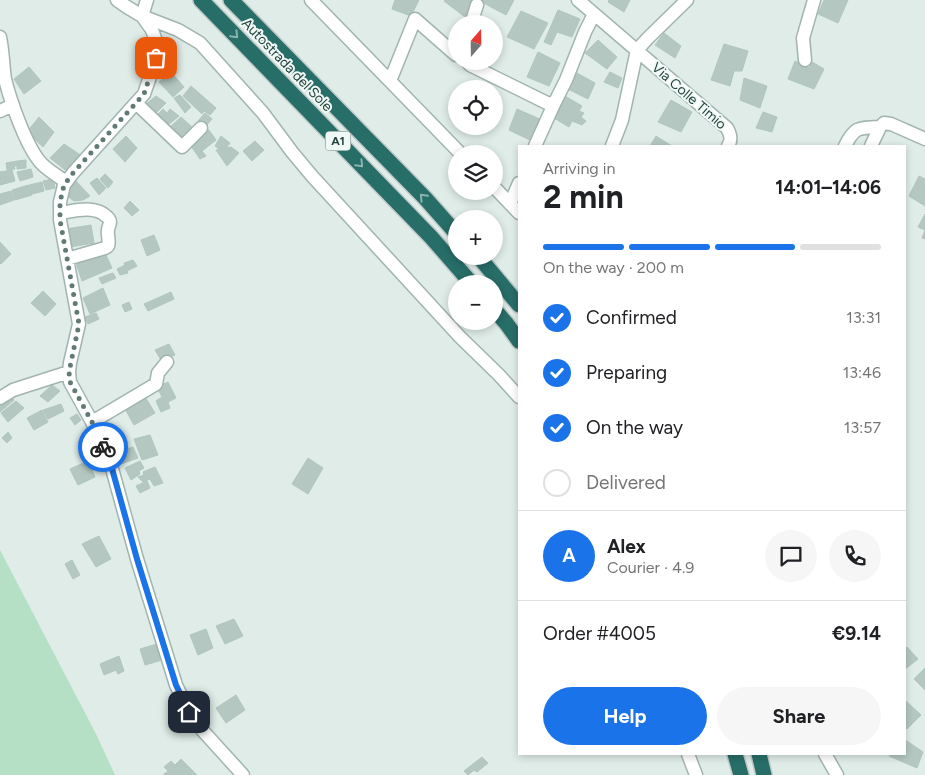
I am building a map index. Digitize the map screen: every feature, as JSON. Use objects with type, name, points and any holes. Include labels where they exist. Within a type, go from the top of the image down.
[{"type":"highway","name":"Autostrada del Sole","points":[[201,0],[431,237],[464,275]]},
{"type":"highway","name":"Autostrada del Sole","points":[[231,0],[425,198],[448,224]]},
{"type":"highway","points":[[486,265],[518,304]]},
{"type":"highway","points":[[503,320],[518,340]]},
{"type":"highway","points":[[735,755],[741,775]]},
{"type":"highway","points":[[758,755],[764,775]]},
{"type":"street","points":[[117,0],[142,16],[178,30],[200,43],[263,113],[318,183],[460,337],[518,396]]},
{"type":"street","points":[[142,16],[147,0]]},
{"type":"street","points":[[311,0],[452,145]]},
{"type":"street","name":"Via Colle Timio","points":[[578,0],[727,128],[730,134],[728,145]]},
{"type":"street","points":[[637,50],[687,0]]},
{"type":"street","points":[[806,60],[803,38],[814,0]]},
{"type":"street","points":[[474,15],[477,5]]},
{"type":"street","points":[[535,145],[594,14]]},
{"type":"street","points":[[142,16],[152,30],[158,49],[154,68],[144,94],[73,173],[64,185],[60,202],[60,220],[79,324],[69,372],[70,382],[92,422],[111,465],[137,559],[176,685],[189,712],[203,731],[243,775]]},
{"type":"street","points":[[390,81],[416,19],[448,48]]},
{"type":"street","points":[[0,38],[5,78],[13,105],[32,151],[36,158],[48,169],[66,182]]},
{"type":"street","name":"Via Colle Timio","points":[[612,145],[622,120],[637,50]]},
{"type":"street","points":[[482,70],[547,103],[554,104]]},
{"type":"street","points":[[136,103],[182,147],[201,128]]},
{"type":"street","points":[[0,110],[13,105]]},
{"type":"street","points":[[871,145],[884,123],[925,139]]},
{"type":"street","points":[[846,145],[853,132],[861,128],[880,127]]},
{"type":"street","points":[[514,208],[518,188]]},
{"type":"street","points":[[503,196],[514,208]]},
{"type":"street","points":[[60,213],[88,209],[96,210],[106,216],[110,222],[108,246],[67,259]]},
{"type":"street","points":[[92,422],[156,384],[158,373],[168,362]]},
{"type":"street","points":[[0,398],[13,390],[69,372]]},
{"type":"street","points":[[688,755],[696,775]]},
{"type":"street","points":[[826,755],[837,775]]},
{"type":"green space","points":[[0,550],[96,734],[115,775],[0,775]]},
{"type":"building","points":[[395,0],[419,0],[411,16],[392,9]]},
{"type":"building","points":[[478,0],[514,0],[506,15]]},
{"type":"building","points":[[609,0],[630,0],[624,12],[608,2]]},
{"type":"building","points":[[824,0],[848,0],[838,23],[818,14]]},
{"type":"building","points":[[444,1],[475,1],[466,15],[462,15]]},
{"type":"building","points":[[558,10],[580,19],[572,37],[557,32],[551,45],[544,42]]},
{"type":"building","points":[[521,11],[548,23],[534,49],[507,37]]},
{"type":"building","points":[[664,33],[681,46],[675,58],[655,45]]},
{"type":"building","points":[[598,40],[617,57],[607,69],[585,53]]},
{"type":"building","points":[[724,44],[748,51],[742,71],[734,71],[730,86],[711,80]]},
{"type":"building","points":[[538,52],[560,63],[549,86],[527,77]]},
{"type":"building","points":[[795,61],[809,68],[812,62],[824,69],[814,89],[788,79]]},
{"type":"building","points":[[29,67],[41,81],[24,94],[14,79]]},
{"type":"building","points":[[171,72],[184,87],[173,97],[159,82]]},
{"type":"building","points":[[610,72],[622,78],[618,88],[604,82]]},
{"type":"building","points":[[577,73],[595,83],[588,99],[568,89]]},
{"type":"building","points":[[744,78],[767,86],[760,108],[740,100]]},
{"type":"building","points":[[191,86],[216,108],[210,115],[204,111],[202,114],[183,96]]},
{"type":"building","points":[[180,95],[191,107],[185,113],[174,98]]},
{"type":"building","points":[[156,96],[166,103],[155,114],[145,105]]},
{"type":"building","points":[[565,96],[582,106],[579,111],[584,113],[581,117],[586,121],[582,125],[572,121],[569,127],[554,118]]},
{"type":"building","points":[[671,100],[692,112],[681,132],[658,122]]},
{"type":"building","points":[[163,109],[167,113],[170,109],[179,116],[169,124],[158,114]]},
{"type":"building","points":[[517,109],[542,120],[534,142],[509,130]]},
{"type":"building","points":[[763,112],[777,117],[772,132],[756,128]]},
{"type":"building","points":[[205,113],[212,119],[206,126],[198,121]]},
{"type":"building","points":[[39,117],[54,132],[43,147],[27,132]]},
{"type":"building","points":[[181,117],[193,128],[180,142],[168,129]]},
{"type":"building","points":[[209,130],[216,140],[202,151],[206,156],[200,159],[189,143]]},
{"type":"building","points":[[126,136],[137,148],[125,162],[113,149]]},
{"type":"building","points":[[221,136],[230,143],[223,152],[215,146]]},
{"type":"building","points":[[656,136],[670,145],[651,145]]},
{"type":"building","points":[[255,141],[264,150],[252,161],[243,151]]},
{"type":"building","points":[[64,144],[82,156],[69,173],[50,158]]},
{"type":"building","points":[[231,147],[239,153],[227,166],[216,150]]},
{"type":"building","points":[[26,160],[26,168],[17,169],[17,161]]},
{"type":"building","points":[[17,161],[17,166],[14,166],[15,169],[7,170],[6,163]]},
{"type":"building","points":[[31,169],[33,177],[20,181],[17,172]]},
{"type":"building","points":[[12,170],[15,181],[0,185],[0,172]]},
{"type":"building","points":[[105,174],[113,182],[108,188],[100,179]]},
{"type":"building","points":[[919,176],[925,179],[925,206],[909,196]]},
{"type":"building","points":[[97,178],[106,188],[99,195],[90,183]]},
{"type":"building","points":[[53,179],[55,188],[46,190],[43,181]]},
{"type":"building","points":[[75,180],[90,196],[83,200],[74,201],[66,195],[70,192],[68,190],[72,186],[70,185]]},
{"type":"building","points":[[42,182],[44,191],[32,194],[29,185]]},
{"type":"building","points":[[28,185],[32,195],[15,200],[12,190]]},
{"type":"building","points":[[11,191],[14,200],[0,205],[0,194]]},
{"type":"building","points":[[130,201],[139,210],[132,216],[124,208]]},
{"type":"building","points":[[925,214],[925,230],[918,227]]},
{"type":"building","points":[[91,225],[94,243],[70,247],[66,229]]},
{"type":"building","points":[[154,235],[160,250],[147,256],[141,240]]},
{"type":"building","points":[[0,242],[11,254],[1,264],[0,263]]},
{"type":"building","points":[[105,253],[112,268],[82,281],[75,260]]},
{"type":"building","points":[[133,260],[137,266],[127,271],[128,273],[120,275],[117,269],[125,265],[124,263]]},
{"type":"building","points":[[113,273],[116,278],[102,284],[99,278]]},
{"type":"building","points":[[103,288],[110,305],[90,314],[83,298]]},
{"type":"building","points":[[43,291],[56,304],[45,316],[31,303]]},
{"type":"building","points":[[171,292],[174,299],[148,311],[144,304]]},
{"type":"building","points":[[129,302],[132,309],[125,312],[122,305]]},
{"type":"building","points":[[96,313],[99,319],[88,324],[85,317]]},
{"type":"building","points":[[169,344],[175,355],[161,360],[155,350]]},
{"type":"building","points":[[168,382],[176,398],[168,402],[170,408],[161,412],[156,401],[162,397],[157,387]]},
{"type":"building","points":[[52,385],[60,391],[48,402],[40,396]]},
{"type":"building","points":[[8,394],[14,400],[0,412],[0,401]]},
{"type":"building","points":[[144,395],[155,413],[134,425],[124,407]]},
{"type":"building","points":[[16,401],[24,408],[8,422],[1,413]]},
{"type":"building","points":[[61,404],[64,411],[48,419],[43,410]]},
{"type":"building","points":[[42,410],[48,422],[34,430],[27,418]]},
{"type":"building","points":[[77,414],[81,420],[75,425],[70,418]]},
{"type":"building","points":[[8,432],[12,438],[7,443],[2,438]]},
{"type":"building","points":[[150,435],[158,455],[142,460],[134,439]]},
{"type":"building","points":[[133,447],[138,458],[118,465],[113,453]]},
{"type":"building","points":[[308,458],[323,468],[308,494],[292,484]]},
{"type":"building","points":[[88,461],[95,477],[78,485],[70,469]]},
{"type":"building","points":[[140,461],[144,468],[139,471],[140,474],[131,480],[125,468]]},
{"type":"building","points":[[155,467],[163,483],[154,486],[150,479],[143,482],[138,477],[144,475],[143,472]]},
{"type":"building","points":[[147,481],[150,488],[140,493],[136,486]]},
{"type":"building","points":[[99,536],[111,559],[96,567],[82,544]]},
{"type":"building","points":[[72,560],[80,575],[73,579],[65,564]]},
{"type":"building","points":[[234,619],[243,636],[225,644],[216,626]]},
{"type":"building","points":[[206,629],[213,648],[198,655],[190,635]]},
{"type":"building","points":[[157,644],[162,660],[145,665],[140,649]]},
{"type":"building","points":[[906,648],[918,659],[906,668]]},
{"type":"building","points":[[119,656],[124,671],[118,674],[116,670],[104,675],[100,664]]},
{"type":"building","points":[[925,668],[925,690],[914,679]]},
{"type":"building","points":[[236,695],[245,710],[226,723],[216,708]]},
{"type":"building","points":[[906,701],[921,715],[906,728]]},
{"type":"building","points":[[906,740],[923,752],[917,768],[889,756],[906,755]]},
{"type":"building","points":[[482,757],[488,763],[477,772],[474,770],[468,775],[464,771]]},
{"type":"building","points":[[181,759],[197,775],[163,775],[168,771],[164,767],[171,761],[175,765]]},
{"type":"way so far","points":[[103,447],[84,406],[70,382],[70,363],[79,324],[60,220],[60,202],[64,185],[73,173],[144,94],[156,58]]},
{"type":"route","points":[[103,447],[118,487],[137,559],[176,685],[189,712]]}]
